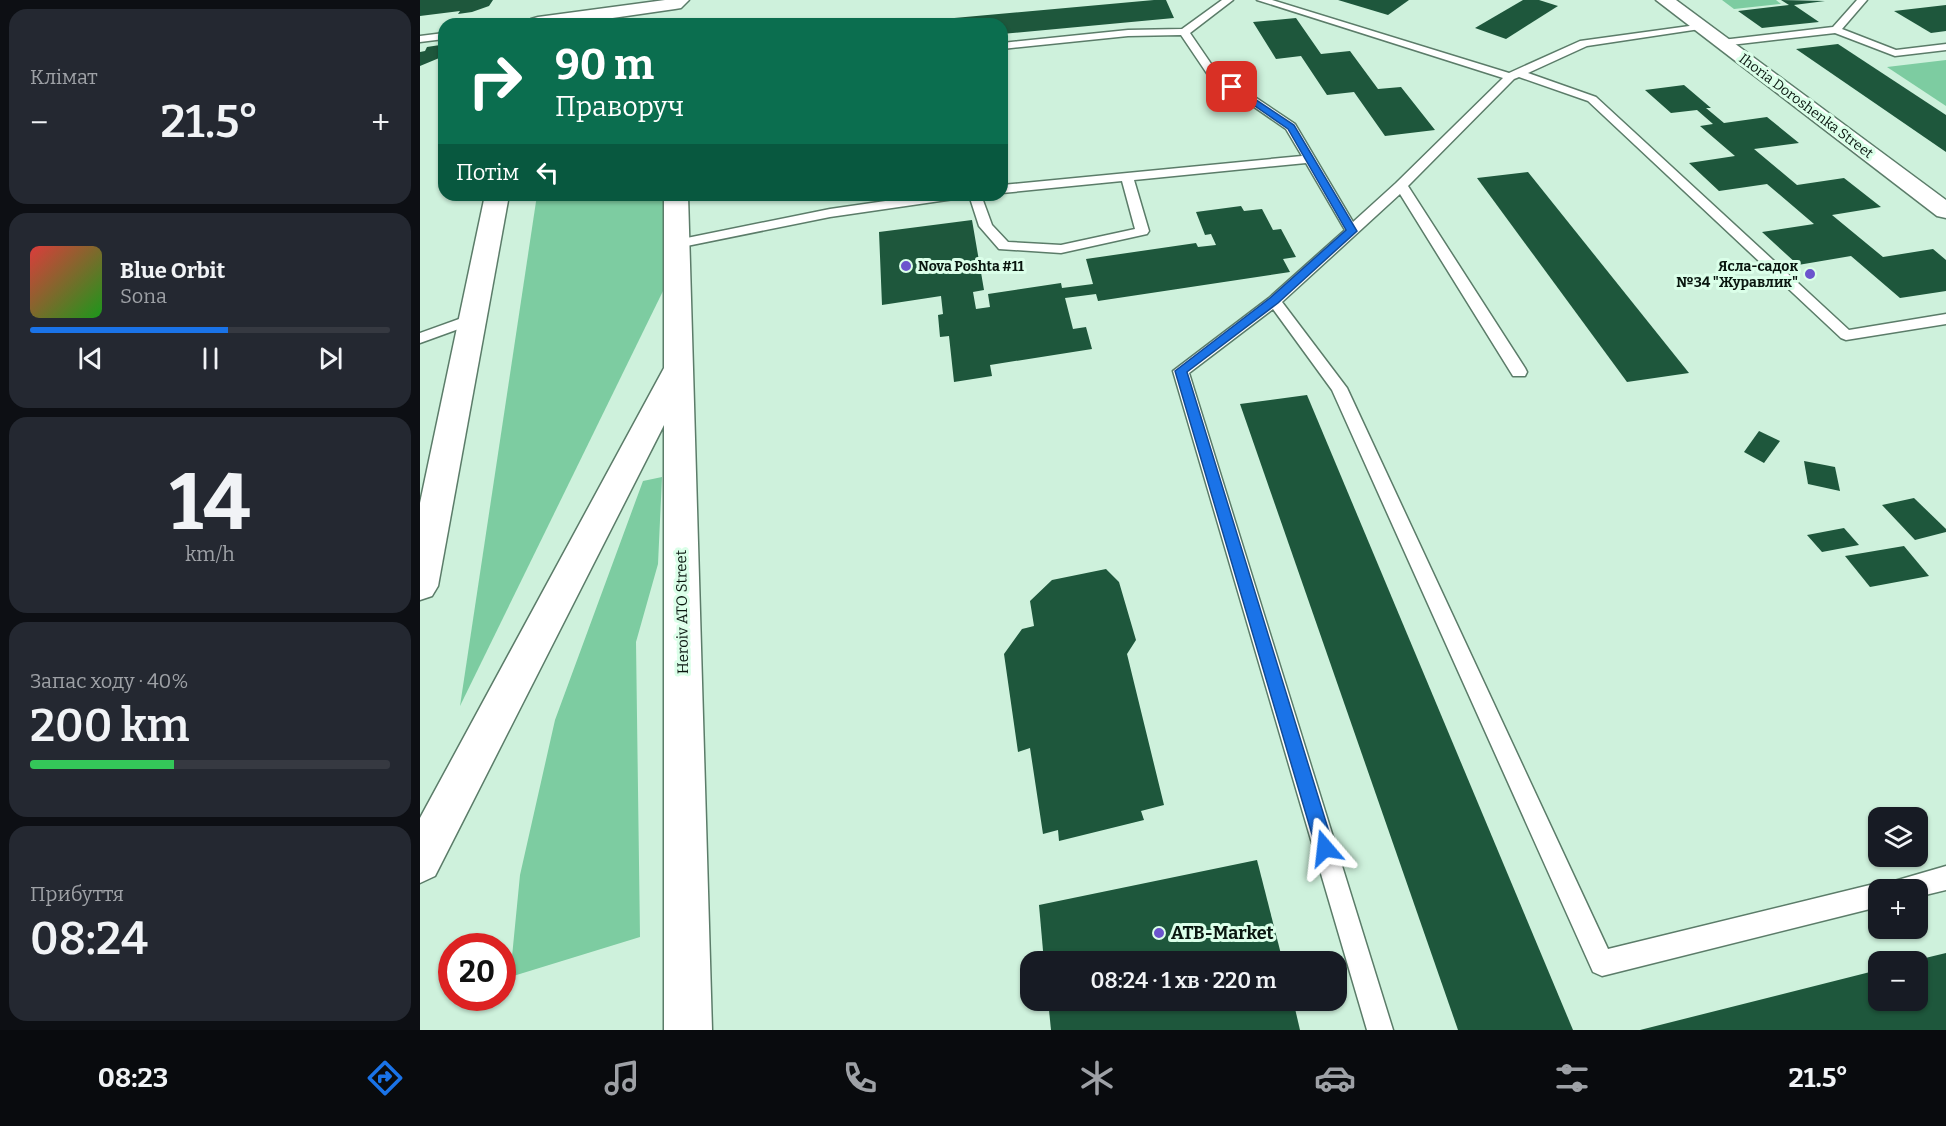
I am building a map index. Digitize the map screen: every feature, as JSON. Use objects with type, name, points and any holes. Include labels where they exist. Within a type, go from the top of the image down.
[{"type":"street","points":[[538,18],[544,0]]},
{"type":"street","name":"Ihoria Doroshenka Street","points":[[1665,0],[1946,212]]},
{"type":"street","points":[[574,18],[677,2],[676,18]]},
{"type":"street","points":[[420,586],[496,201]]},
{"type":"street","name":"Heroiv ATO Street","points":[[676,201],[688,1030]]},
{"type":"street","points":[[420,861],[679,367]]},
{"type":"lane","points":[[1008,45],[1128,33],[1184,32],[1228,0]]},
{"type":"lane","points":[[1262,0],[1592,99],[1846,335],[1946,319]]},
{"type":"lane","points":[[1836,30],[1862,0]]},
{"type":"lane","points":[[1380,1030],[1181,371],[1274,301],[1401,186],[1514,75],[1584,43],[1700,26]]},
{"type":"lane","points":[[1722,43],[1836,30],[1895,53],[1946,47]]},
{"type":"lane","points":[[1184,32],[1212,73],[1291,127],[1352,231]]},
{"type":"lane","points":[[420,39],[438,37]]},
{"type":"lane","points":[[1008,188],[1308,159]]},
{"type":"lane","points":[[977,201],[986,226],[1004,246],[1061,249],[1142,231],[1127,177]]},
{"type":"lane","points":[[1401,186],[1519,372]]},
{"type":"lane","points":[[677,244],[830,213],[877,201]]},
{"type":"lane","points":[[1274,301],[1339,388],[1602,963],[1868,897]]},
{"type":"lane","points":[[420,338],[473,319]]},
{"type":"lane","points":[[1928,883],[1946,878]]},
{"type":"green space","points":[[1722,0],[1776,0],[1781,4],[1734,9]]},
{"type":"green space","points":[[1946,60],[1946,106],[1887,67]]},
{"type":"green space","points":[[536,201],[663,201],[663,291],[460,706]]},
{"type":"green space","points":[[662,477],[658,564],[636,642],[640,937],[516,975],[514,933],[520,875],[555,720],[643,481]]},
{"type":"building","points":[[420,0],[493,0],[489,6],[472,12],[458,14],[460,11],[420,16]]},
{"type":"building","points":[[1166,0],[1174,18],[1008,33],[1008,18],[954,18]]},
{"type":"building","points":[[1338,0],[1409,0],[1388,15]]},
{"type":"building","points":[[1523,0],[1539,0],[1558,6],[1506,39],[1475,28]]},
{"type":"building","points":[[1781,0],[1825,1],[1794,5],[1819,22],[1762,28],[1738,11],[1789,5]]},
{"type":"building","points":[[1946,5],[1946,31],[1931,33],[1894,11]]},
{"type":"building","points":[[1296,18],[1321,54],[1350,51],[1378,89],[1401,87],[1435,130],[1385,136],[1354,92],[1327,95],[1301,56],[1276,59],[1253,22]]},
{"type":"building","points":[[1838,44],[1946,115],[1946,152],[1796,49]]},
{"type":"building","points":[[438,45],[438,58],[420,66],[420,52],[425,51],[427,47]]},
{"type":"building","points":[[1684,85],[1711,108],[1706,108],[1724,123],[1767,117],[1799,143],[1754,149],[1797,185],[1844,178],[1881,207],[1832,215],[1883,257],[1933,249],[1946,260],[1946,291],[1900,298],[1851,256],[1798,265],[1762,232],[1814,224],[1767,184],[1719,191],[1689,163],[1735,156],[1700,126],[1713,124],[1697,110],[1671,113],[1645,90]]},
{"type":"building","points":[[1528,172],[1689,373],[1627,382],[1477,178]]},
{"type":"building","points":[[1241,206],[1244,211],[1262,209],[1273,230],[1281,229],[1296,257],[1283,259],[1290,272],[1098,301],[1096,294],[1065,298],[1073,329],[1086,327],[1092,349],[990,365],[992,376],[954,382],[949,336],[940,337],[938,315],[943,314],[941,296],[882,305],[879,232],[972,220],[984,290],[973,292],[976,309],[990,307],[988,294],[1061,283],[1062,288],[1093,284],[1086,259],[1196,243],[1198,247],[1216,245],[1211,234],[1205,235],[1196,212]]},
{"type":"building","points":[[1307,395],[1573,1030],[1458,1030],[1240,404]]},
{"type":"building","points":[[1759,431],[1780,441],[1764,463],[1744,452]]},
{"type":"building","points":[[1804,461],[1835,467],[1840,491],[1808,484]]},
{"type":"building","points":[[1914,498],[1946,529],[1946,532],[1915,540],[1882,505]]},
{"type":"building","points":[[1844,528],[1859,545],[1822,552],[1807,535]]},
{"type":"building","points":[[1904,546],[1929,576],[1870,587],[1845,556]]},
{"type":"building","points":[[1106,569],[1119,582],[1136,640],[1127,654],[1164,805],[1141,811],[1144,820],[1059,841],[1058,830],[1043,834],[1030,748],[1018,752],[1004,654],[1022,629],[1034,626],[1030,601],[1052,580]]},
{"type":"building","name":"ATB-Market","points":[[1257,860],[1280,951],[1043,951],[1039,905]]},
{"type":"building","points":[[1946,953],[1946,1030],[1640,1030],[1868,973],[1868,1011],[1928,1011],[1928,957]]},
{"type":"building","points":[[1049,1011],[1296,1011],[1300,1030],[1051,1030]]},
{"type":"place","name":"Nova Poshta #11","points":[[906,266]]},
{"type":"place","name":"Ясла-садок №34 \"Журавлик\"","points":[[1810,274]]},
{"type":"place","name":"ATB-Market","points":[[1159,933]]},
{"type":"route","points":[[1232,87],[1291,127],[1352,231],[1274,301],[1181,371],[1325,848]]}]
